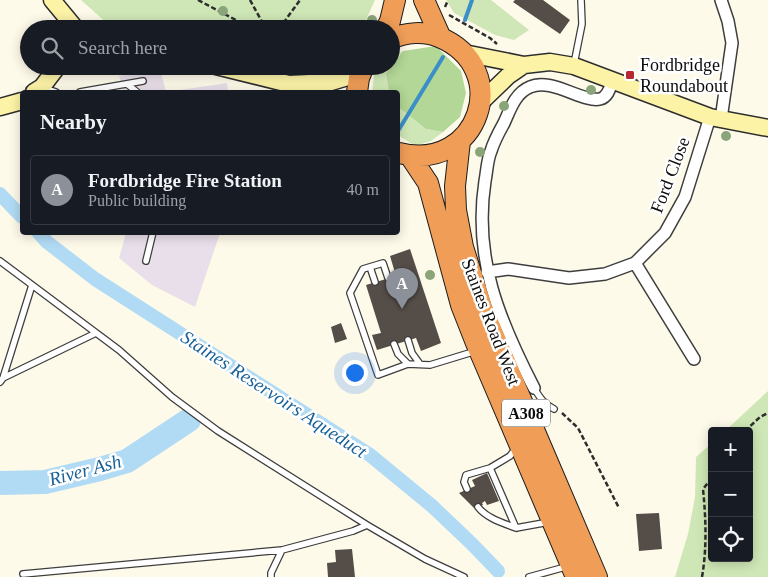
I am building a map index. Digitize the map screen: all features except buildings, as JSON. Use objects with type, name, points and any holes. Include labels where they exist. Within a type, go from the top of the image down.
[{"type":"highway","points":[[390,20],[395,0]]},
{"type":"highway","points":[[432,2],[441,38]]},
{"type":"highway","points":[[400,35],[416,33],[432,34],[454,44],[464,53],[476,71],[480,87],[480,103],[476,117],[469,131],[460,141],[434,155],[404,154]]},
{"type":"highway","points":[[357,90],[361,75]]},
{"type":"highway","name":"Staines Road West","points":[[460,141],[455,186],[456,210],[463,247],[482,308],[491,353],[519,445],[573,571]]},
{"type":"highway","name":"Staines Road West","points":[[404,154],[428,183],[461,305],[491,353],[597,577]]},
{"type":"main road","points":[[52,0],[69,20]]},
{"type":"main road","points":[[464,53],[524,65],[550,62],[574,66],[612,82],[716,118],[768,128]]},
{"type":"main road","points":[[480,103],[508,76],[524,65]]},
{"type":"main road","points":[[45,90],[53,75]]},
{"type":"main road","points":[[248,75],[295,88],[331,82],[348,75]]},
{"type":"main road","points":[[0,107],[20,102]]},
{"type":"street","name":"Ford Close","points":[[487,272],[508,269],[569,278],[605,274],[635,263],[666,233],[685,197],[716,118],[732,43],[722,0]]},
{"type":"street","points":[[534,388],[510,336],[487,272],[483,250],[481,213],[490,152],[518,96],[530,86],[544,85],[592,99],[601,99],[608,94],[612,82]]},
{"type":"street","points":[[635,263],[694,359]]},
{"type":"lane","points":[[574,66],[582,24],[581,0]]},
{"type":"lane","points":[[92,90],[143,81]]},
{"type":"lane","points":[[127,84],[134,90]]},
{"type":"lane","points":[[146,261],[152,235]]},
{"type":"lane","points":[[0,261],[119,350],[172,397],[218,431],[367,525],[425,559],[464,577]]},
{"type":"lane","points":[[388,278],[383,263],[363,269],[350,293],[378,375],[408,364],[430,365],[491,353]]},
{"type":"lane","points":[[370,267],[375,282]]},
{"type":"lane","points":[[2,380],[32,285]]},
{"type":"lane","points":[[2,380],[96,333]]},
{"type":"lane","points":[[408,340],[412,354],[420,364]]},
{"type":"lane","points":[[394,344],[398,354],[408,364]]},
{"type":"lane","points":[[534,388],[540,399],[554,409]]},
{"type":"lane","points":[[467,490],[464,482],[466,474],[490,468],[510,456],[519,445]]},
{"type":"lane","points":[[490,468],[516,528]]},
{"type":"lane","points":[[478,507],[481,511],[500,522],[516,528],[552,521]]},
{"type":"lane","points":[[23,574],[282,550],[353,532],[367,525]]},
{"type":"lane","points":[[271,577],[271,573],[282,550]]},
{"type":"lane","points":[[529,577],[573,571]]},
{"type":"path","points":[[198,0],[236,20]]},
{"type":"path","points":[[250,0],[261,20]]},
{"type":"path","points":[[286,20],[300,0]]},
{"type":"path","points":[[432,2],[443,11],[490,38],[497,44],[496,50]]},
{"type":"path","points":[[554,409],[560,411],[578,428],[619,508]]},
{"type":"path","points":[[749,427],[760,417],[768,413]]},
{"type":"path","points":[[702,577],[706,521],[703,490],[708,483]]},
{"type":"shaded area","points":[[162,75],[165,90],[123,90],[119,76]]},
{"type":"shaded area","points":[[227,83],[228,90],[180,90]]},
{"type":"shaded area","points":[[125,235],[219,235],[195,307],[152,285],[119,258]]},
{"type":"green space","points":[[81,0],[375,0],[366,20],[103,20]]},
{"type":"green space","points":[[446,0],[491,0],[529,30],[514,40],[495,35],[454,13]]},
{"type":"green space","points":[[436,46],[461,71],[466,93],[460,117],[443,132],[426,129],[400,109],[400,90],[389,90],[386,75],[400,75],[400,55],[403,51]]},
{"type":"green space","points":[[386,75],[389,90],[372,90],[374,76]]},
{"type":"green space","points":[[400,109],[426,129],[443,132],[431,141],[415,146],[400,136]]},
{"type":"green space","points":[[768,391],[768,577],[675,577],[688,534],[695,497],[696,457],[708,446],[708,562],[753,562],[753,427],[729,427]]},
{"type":"waterway","name":"River Ash","points":[[465,20],[472,0]]},
{"type":"waterway","name":"River Ash","points":[[400,128],[443,57]]},
{"type":"waterway","name":"Staines Reservoirs Aqueduct","points":[[0,194],[20,215]]},
{"type":"waterway","name":"Staines Reservoirs Aqueduct","points":[[41,235],[95,279],[370,455],[432,506],[498,571]]},
{"type":"waterway","name":"River Ash","points":[[0,483],[45,482],[127,461],[189,420]]},
{"type":"place","name":"Fordbridge Roundabout","points":[[630,75]]},
{"type":"place","name":"Fordbridge Fire Station","points":[[402,309]]}]
